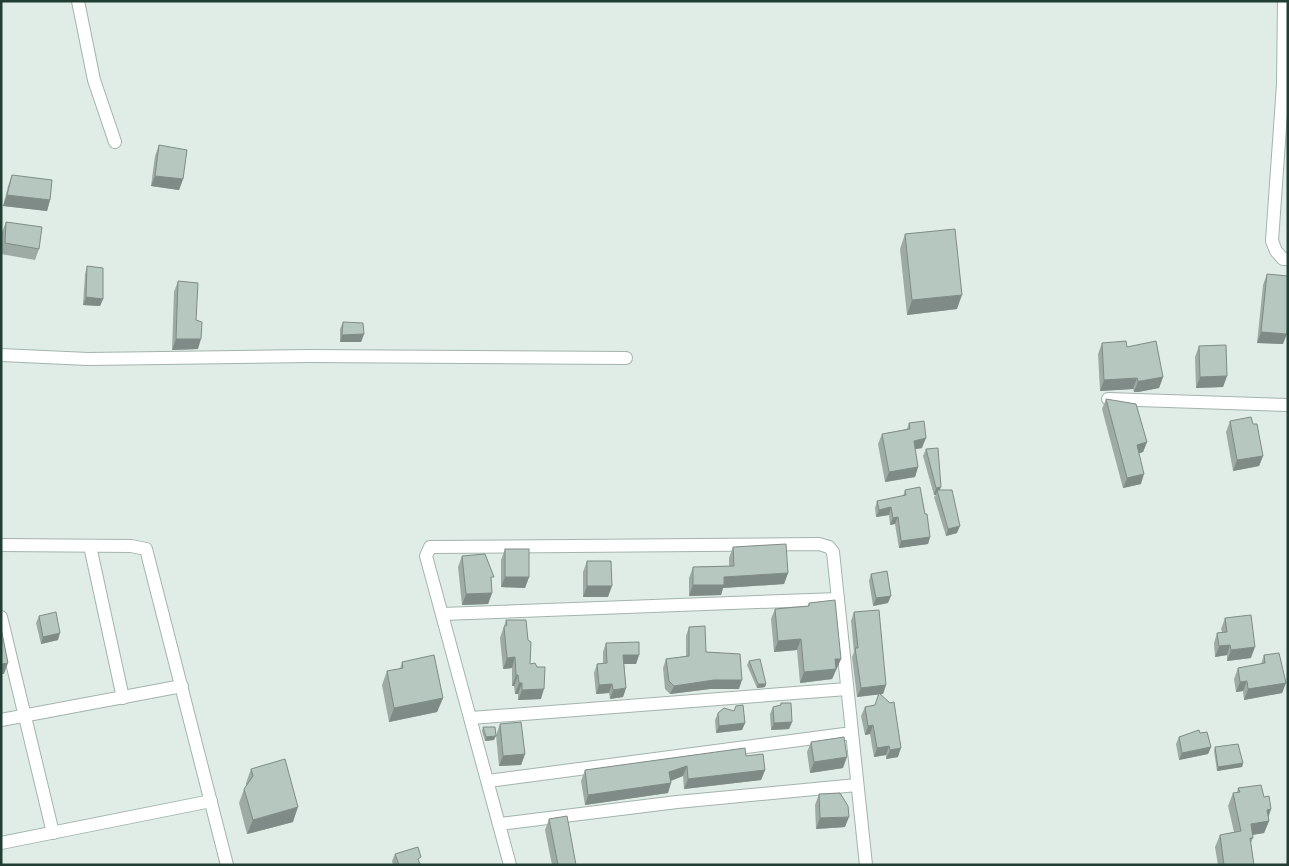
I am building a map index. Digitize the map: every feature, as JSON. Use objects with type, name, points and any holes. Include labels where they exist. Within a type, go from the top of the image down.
[{"type":"street","points":[[78,1],[94,80],[114,142]]},
{"type":"street","points":[[1284,1],[1285,83],[1282,175],[1272,241],[1276,251],[1284,259],[1288,259]]},
{"type":"street","points":[[1,355],[88,359],[299,356],[626,358]]},
{"type":"street","points":[[1108,400],[1288,405]]},
{"type":"street","points":[[510,865],[426,556],[427,550],[435,546],[819,544],[829,547],[834,552],[866,865]]},
{"type":"street","points":[[1,545],[136,546],[146,549],[227,865]]},
{"type":"street","points":[[90,546],[123,698]]},
{"type":"street","points":[[442,614],[838,599]]},
{"type":"street","points":[[1,617],[53,832]]},
{"type":"street","points":[[1,720],[182,686]]},
{"type":"street","points":[[470,718],[847,689]]},
{"type":"street","points":[[488,781],[852,733]]},
{"type":"street","points":[[500,824],[677,802],[857,785]]},
{"type":"street","points":[[1,843],[211,802]]},
{"type":"building","points":[[159,145],[187,150],[183,179],[155,176]]},
{"type":"building","points":[[12,175],[52,180],[50,200],[7,195]]},
{"type":"building","points":[[6,222],[42,227],[39,249],[5,243]]},
{"type":"building","points":[[955,229],[962,295],[912,300],[905,234]]},
{"type":"building","points":[[87,266],[103,268],[103,299],[86,297]]},
{"type":"building","points":[[1267,274],[1288,276],[1287,334],[1261,332]]},
{"type":"building","points":[[178,281],[198,283],[196,320],[202,322],[201,339],[176,339]]},
{"type":"building","points":[[343,322],[363,323],[364,334],[342,335]]},
{"type":"building","points":[[1126,341],[1127,347],[1156,341],[1163,377],[1141,381],[1138,381],[1137,378],[1104,380],[1102,343]]},
{"type":"building","points":[[1226,345],[1227,376],[1200,377],[1199,346]]},
{"type":"building","points":[[1106,399],[1136,404],[1147,442],[1137,445],[1144,474],[1127,478]]},
{"type":"building","points":[[1251,417],[1253,424],[1257,424],[1263,456],[1237,460],[1230,421]]},
{"type":"building","points":[[924,421],[926,438],[914,441],[918,467],[889,472],[882,434],[910,429],[909,423]]},
{"type":"building","points":[[938,448],[941,487],[936,488],[926,449]]},
{"type":"building","points":[[920,487],[925,514],[927,514],[930,537],[901,541],[898,517],[893,518],[891,507],[879,510],[877,501],[906,495],[905,490]]},
{"type":"building","points":[[937,490],[952,490],[960,526],[948,529]]},
{"type":"building","points":[[786,544],[788,573],[724,577],[724,585],[693,585],[693,567],[734,566],[733,547]]},
{"type":"building","points":[[505,549],[529,549],[529,577],[505,577]]},
{"type":"building","points":[[485,554],[494,577],[491,577],[492,593],[466,594],[462,556]]},
{"type":"building","points":[[587,561],[611,561],[612,586],[587,586]]},
{"type":"building","points":[[887,571],[891,596],[876,598],[871,574]]},
{"type":"building","points":[[835,600],[841,659],[835,659],[836,669],[804,672],[801,639],[778,641],[775,609],[809,606],[809,603]]},
{"type":"building","points":[[879,610],[886,685],[861,688],[855,648],[858,648],[854,612]]},
{"type":"building","points":[[56,612],[60,633],[43,637],[39,616]]},
{"type":"building","points":[[1251,615],[1255,647],[1231,650],[1230,645],[1219,646],[1217,633],[1227,632],[1225,618]]},
{"type":"building","points":[[506,620],[526,620],[528,640],[531,642],[530,664],[535,663],[537,667],[545,667],[544,689],[522,690],[522,683],[519,683],[518,675],[516,675],[515,657],[507,658],[504,627],[507,625]]},
{"type":"building","points":[[705,626],[706,652],[740,654],[742,680],[714,680],[674,686],[669,681],[666,659],[689,656],[689,627]]},
{"type":"building","points":[[1,628],[8,663],[1,664]]},
{"type":"building","points":[[639,642],[639,655],[623,655],[626,688],[613,690],[612,684],[599,685],[597,664],[607,663],[606,643]]},
{"type":"building","points":[[1279,653],[1286,683],[1248,689],[1247,681],[1240,682],[1238,668],[1265,663],[1264,655]]},
{"type":"building","points":[[434,655],[443,698],[394,708],[387,671],[403,668],[402,662]]},
{"type":"building","points":[[760,659],[766,684],[758,684],[749,661]]},
{"type":"building","points":[[879,693],[890,703],[894,702],[901,748],[890,750],[889,746],[877,748],[873,725],[868,726],[865,707],[875,705]]},
{"type":"building","points":[[781,703],[791,703],[792,722],[774,723],[773,707],[781,705]]},
{"type":"building","points":[[743,705],[745,723],[719,726],[718,713],[724,708],[734,711],[736,706]]},
{"type":"building","points":[[521,722],[525,754],[503,756],[500,724]]},
{"type":"building","points":[[483,727],[495,727],[496,736],[486,737]]},
{"type":"building","points":[[1199,730],[1200,733],[1207,732],[1211,747],[1182,753],[1179,737]]},
{"type":"building","points":[[844,737],[847,757],[814,762],[811,742]]},
{"type":"building","points":[[1238,744],[1243,763],[1218,767],[1215,747]]},
{"type":"building","points":[[745,748],[746,756],[763,754],[765,770],[688,779],[687,766],[669,772],[671,783],[588,795],[585,770]]},
{"type":"building","points":[[285,759],[298,807],[253,820],[244,789],[253,776],[251,769]]},
{"type":"building","points":[[1261,785],[1264,797],[1269,796],[1271,809],[1267,810],[1269,821],[1251,824],[1253,838],[1250,838],[1254,865],[1224,865],[1220,835],[1241,831],[1233,793],[1240,792],[1238,788]]},
{"type":"building","points":[[840,793],[848,806],[849,817],[820,818],[819,794]]},
{"type":"building","points":[[567,816],[576,865],[558,865],[549,819]]},
{"type":"building","points":[[418,847],[421,857],[418,859],[420,864],[399,865],[395,854]]}]
